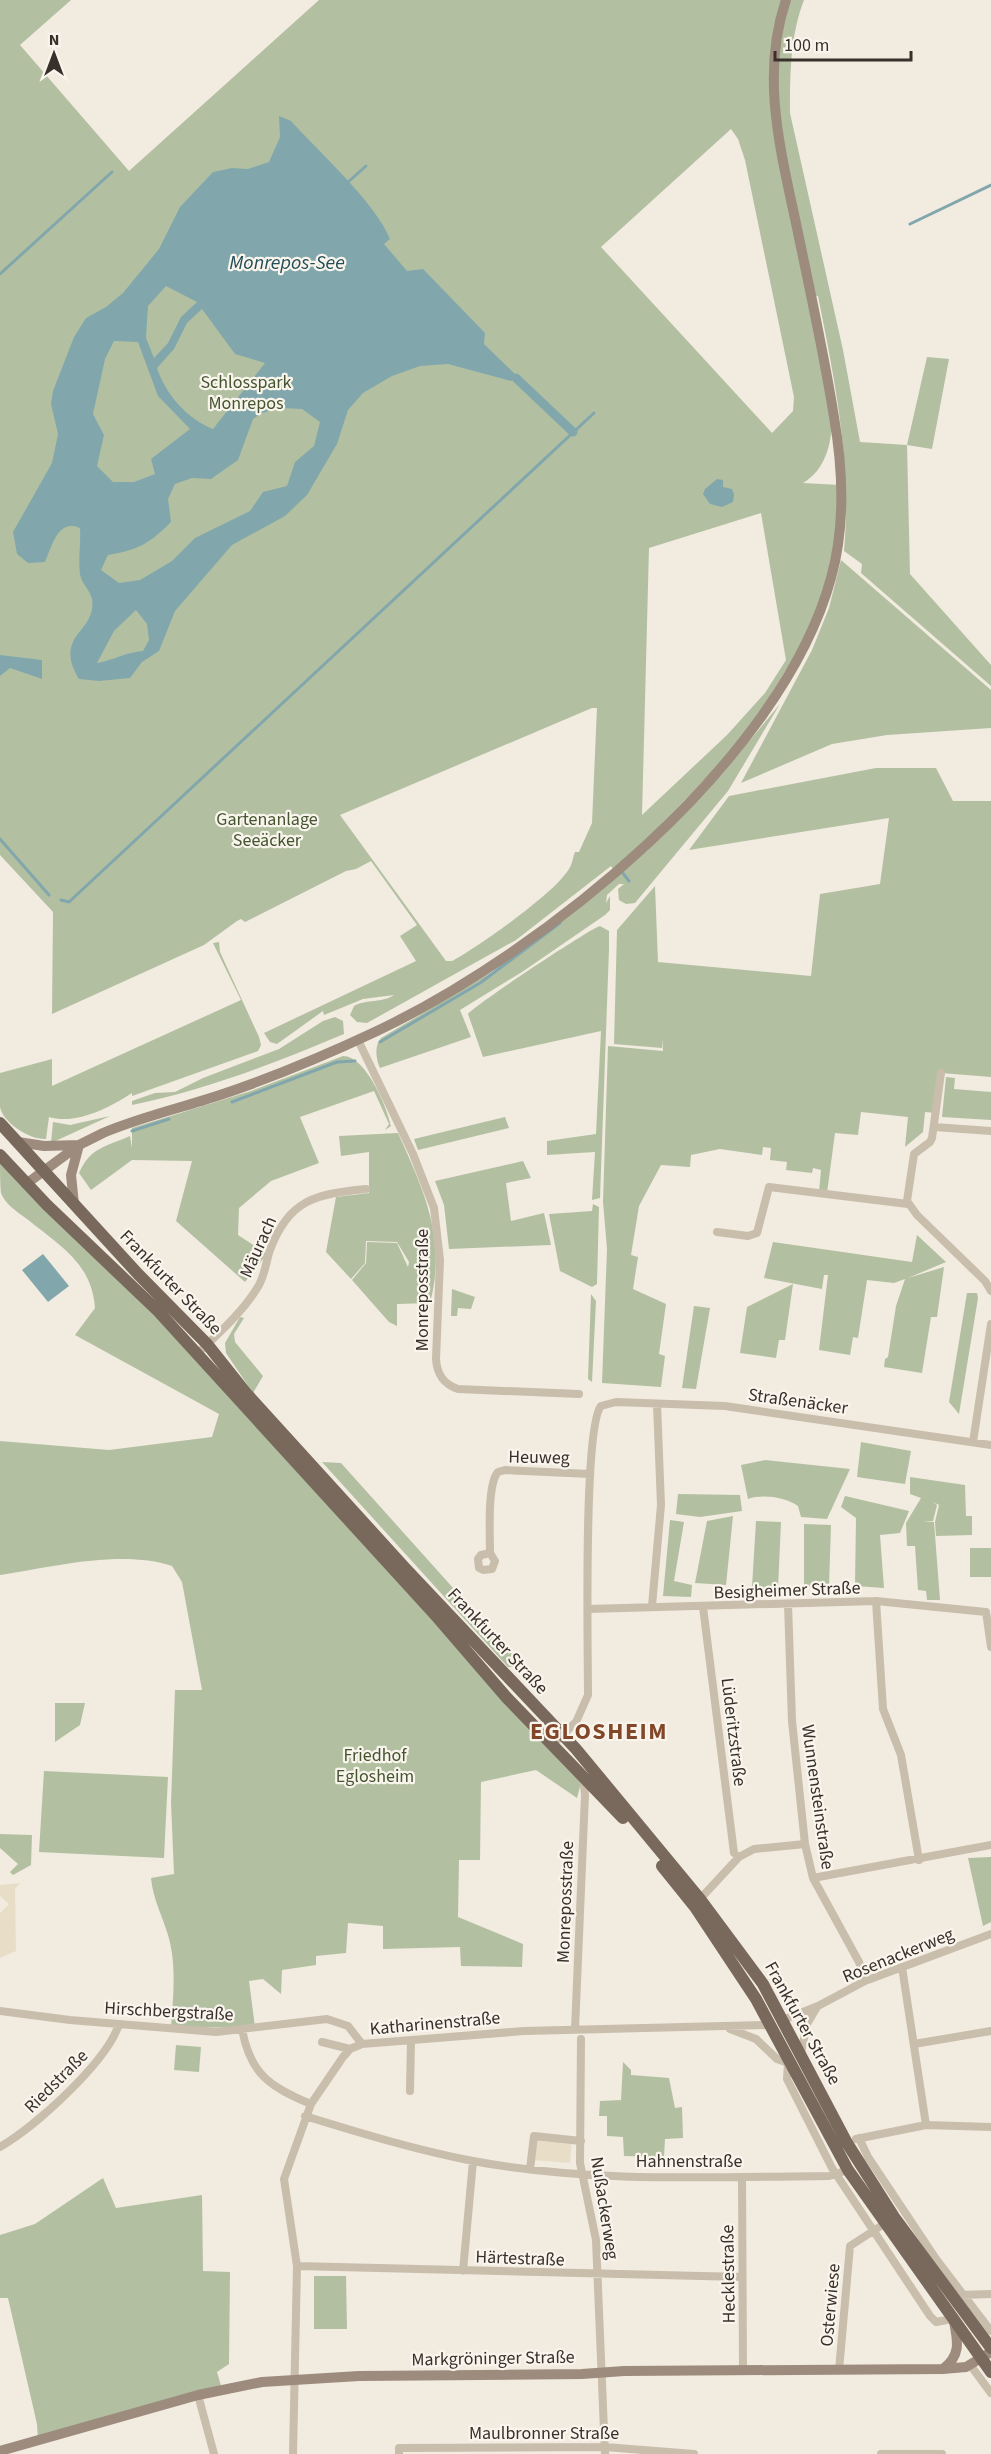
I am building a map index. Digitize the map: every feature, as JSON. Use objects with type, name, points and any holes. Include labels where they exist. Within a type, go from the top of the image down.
[{"type":"main road","points":[[26,1184],[79,1145],[148,1116],[262,1080],[358,1040],[417,1011],[515,951],[615,872],[691,799],[743,740],[797,661],[817,619],[834,568],[840,485],[838,440],[775,118],[773,66],[786,0]]},
{"type":"main road","name":"Frankfurter Straße","points":[[0,1123],[202,1349],[507,1698],[621,1815],[695,1907],[736,1967],[769,2025],[842,2173],[878,2228],[926,2283],[953,2321],[984,2356]]},
{"type":"main road","points":[[18,1142],[44,1146],[79,1145]]},
{"type":"main road","points":[[74,1204],[70,1175],[79,1145]]},
{"type":"main road","name":"Frankfurter Straße","points":[[0,1155],[26,1184],[246,1393],[563,1735],[700,1899],[747,1959],[853,2140],[894,2217],[947,2291],[991,2372]]},
{"type":"main road","points":[[943,2369],[951,2362],[958,2348],[953,2321]]},
{"type":"main road","name":"Markgröninger Straße","points":[[0,2451],[198,2396],[262,2382],[295,2378],[943,2369],[984,2356]]},
{"type":"street","name":"Monreposstraße","points":[[358,1040],[417,1162],[434,1209],[440,1240],[436,1359],[440,1375],[450,1387],[458,1389],[579,1394]]},
{"type":"street","points":[[941,1073],[930,1142],[914,1154],[906,1196],[908,1204],[991,1288]]},
{"type":"street","points":[[934,1127],[991,1131]]},
{"type":"street","points":[[717,1232],[748,1236],[757,1233],[769,1187],[908,1204]]},
{"type":"street","name":"Mäurach","points":[[202,1349],[258,1286],[277,1234],[294,1209],[319,1196],[366,1189]]},
{"type":"street","points":[[973,1442],[991,1324]]},
{"type":"street","name":"Straßenäcker","points":[[590,1474],[594,1418],[601,1406],[616,1402],[725,1406],[991,1445]]},
{"type":"street","points":[[652,1606],[661,1505],[657,1404]]},
{"type":"street","name":"Heuweg","points":[[490,1553],[492,1492],[498,1472],[505,1470],[590,1474]]},
{"type":"street","points":[[553,1744],[576,1722],[588,1695],[590,1474]]},
{"type":"street","points":[[876,1601],[883,1709],[901,1755],[919,1860]]},
{"type":"street","name":"Besigheimer Straße","points":[[588,1609],[652,1606],[703,1608],[876,1601],[986,1612],[991,1647]]},
{"type":"street","name":"Wunnensteinstraße","points":[[788,1604],[792,1721],[805,1844],[813,1878],[859,1962],[865,1981]]},
{"type":"street","name":"Lüderitzstraße","points":[[703,1608],[734,1853],[739,1857]]},
{"type":"street","name":"Monreposstraße","points":[[575,2029],[585,1795],[583,1775]]},
{"type":"street","points":[[700,1899],[739,1857],[754,1849],[805,1844]]},
{"type":"street","points":[[813,1878],[991,1845]]},
{"type":"street","name":"Rosenackerweg","points":[[783,2020],[818,2007],[865,1981],[991,1934]]},
{"type":"street","points":[[902,1967],[927,2125]]},
{"type":"street","points":[[801,2053],[807,2024],[818,2007]]},
{"type":"street","name":"Hirschbergstraße","points":[[0,2011],[216,2032],[302,2020],[327,2019],[348,2026],[362,2044]]},
{"type":"street","name":"Riedstraße","points":[[0,2148],[32,2125],[91,2068],[115,2039],[119,2024]]},
{"type":"street","name":"Katharinenstraße","points":[[293,2454],[297,2266],[284,2179],[311,2104],[350,2049],[362,2044],[481,2033],[575,2029],[726,2028],[769,2025]]},
{"type":"street","name":"Katharinenstraße","points":[[726,2028],[756,2039],[777,2059],[788,2063]]},
{"type":"street","points":[[242,2029],[254,2068],[266,2079],[311,2104]]},
{"type":"street","points":[[914,2044],[991,2031]]},
{"type":"street","name":"Nußackerweg","points":[[581,2039],[581,2141],[583,2173],[597,2240],[605,2450]]},
{"type":"street","points":[[410,2091],[411,2040]]},
{"type":"street","points":[[321,2042],[350,2049]]},
{"type":"street","name":"Hahnenstraße","points":[[305,2116],[351,2131],[472,2161],[530,2169],[583,2173],[742,2177],[842,2173]]},
{"type":"street","points":[[853,2140],[927,2125],[991,2127]]},
{"type":"street","points":[[530,2169],[534,2136],[581,2141]]},
{"type":"street","name":"Frankfurter Straße","points":[[853,2140],[868,2157],[962,2295],[991,2331]]},
{"type":"street","points":[[463,2271],[472,2161]]},
{"type":"street","name":"Hecklestraße","points":[[742,2177],[743,2370]]},
{"type":"street","name":"Frankfurter Straße","points":[[878,2228],[930,2316],[936,2322],[953,2321]]},
{"type":"street","name":"Osterwiese","points":[[839,2370],[850,2246],[878,2228]]},
{"type":"street","name":"Härtestraße","points":[[297,2266],[742,2277]]},
{"type":"street","points":[[926,2283],[962,2295],[991,2294]]},
{"type":"street","name":"Frankfurter Straße","points":[[984,2356],[991,2393]]},
{"type":"street","points":[[198,2396],[214,2454]]},
{"type":"street","name":"Maulbronner Straße","points":[[399,2454],[399,2448],[605,2450],[694,2454]]},
{"type":"street","points":[[881,2454],[942,2454]]},
{"type":"green space","name":"Schlosspark Monrepos","points":[[0,0],[71,0],[20,45],[129,171],[319,0],[804,0],[793,42],[790,113],[843,350],[860,442],[907,445],[910,574],[991,665],[991,686],[861,573],[862,564],[844,551],[846,486],[840,423],[818,296],[811,297],[827,369],[832,423],[828,447],[819,468],[803,483],[840,485],[837,545],[817,619],[743,740],[615,872],[611,866],[516,940],[367,1023],[357,1022],[350,1015],[354,1006],[394,995],[363,999],[324,1015],[323,1011],[277,1044],[270,1042],[264,1033],[416,961],[400,936],[417,925],[371,861],[356,869],[346,871],[245,922],[241,919],[204,945],[52,1014],[53,912],[0,855]],"holes":[[[731,129],[738,139],[745,160],[794,397],[793,411],[772,433],[601,247]],[[761,513],[786,660],[765,693],[727,735],[642,815],[649,548]],[[592,708],[597,708],[592,823],[579,852],[575,852],[565,875],[536,902],[498,931],[452,961],[446,961],[340,815]]]},
{"type":"green space","points":[[927,357],[949,359],[932,449],[907,445]]},
{"type":"green space","points":[[841,560],[991,690],[991,728],[887,735],[832,744],[741,783],[812,650],[829,608]]},
{"type":"green space","points":[[780,704],[728,791],[635,903],[626,904],[619,900],[618,889],[624,884],[619,884],[607,895],[606,903],[610,896],[610,910],[605,915],[522,972],[460,1010],[471,1037],[380,1068],[376,1053],[381,1038],[492,972],[641,853],[646,852],[723,773]]},
{"type":"green space","points":[[876,768],[936,768],[953,801],[991,801],[991,1077],[941,1073],[935,1113],[925,1112],[923,1132],[905,1147],[908,1117],[861,1112],[858,1135],[835,1133],[827,1193],[819,1192],[821,1170],[813,1168],[812,1173],[786,1170],[787,1162],[770,1160],[771,1148],[763,1147],[762,1155],[720,1149],[691,1155],[690,1167],[661,1165],[639,1206],[631,1255],[638,1257],[633,1289],[666,1304],[659,1354],[665,1356],[661,1387],[602,1383],[607,1249],[603,1202],[608,1046],[663,1051],[662,1038],[662,1048],[614,1044],[617,930],[655,886],[658,962],[811,976],[820,894],[880,884],[889,818],[689,850],[729,796]]},
{"type":"green space","points":[[600,926],[609,931],[609,949],[600,1198],[592,1200],[595,1152],[547,1155],[547,1141],[596,1134],[601,1031],[483,1057],[468,1014],[532,968]]},
{"type":"green space","points":[[219,942],[220,952],[259,1037],[261,1045],[258,1051],[132,1096],[132,1093],[92,1114],[70,1119],[49,1117],[46,1139],[25,1134],[6,1119],[0,1107],[0,1073],[52,1059],[52,1086],[241,1000],[213,943]]},
{"type":"green space","points":[[335,1017],[343,1021],[344,1034],[240,1075],[187,1092],[132,1105],[132,1101],[155,1093],[175,1092],[203,1078],[279,1049],[323,1021]]},
{"type":"green space","points":[[343,1056],[352,1058],[367,1073],[385,1107],[391,1126],[385,1130],[389,1124],[374,1091],[300,1117],[319,1163],[271,1181],[239,1208],[238,1235],[267,1254],[245,1282],[176,1221],[192,1161],[132,1160],[91,1190],[79,1173],[94,1153],[106,1146],[130,1136],[132,1148],[132,1128],[251,1091]]},
{"type":"green space","points":[[946,1077],[955,1078],[954,1089],[991,1092],[991,1120],[942,1117]]},
{"type":"green space","points":[[110,1116],[51,1143],[53,1122],[70,1125]]},
{"type":"green space","points":[[505,1117],[509,1128],[418,1150],[414,1139]]},
{"type":"green space","points":[[398,1133],[424,1195],[434,1236],[436,1258],[435,1280],[430,1303],[397,1304],[397,1326],[389,1322],[352,1280],[366,1263],[367,1242],[397,1243],[408,1267],[409,1262],[397,1242],[366,1241],[365,1263],[351,1279],[326,1252],[336,1197],[369,1193],[369,1152],[341,1156],[339,1136]]},
{"type":"green space","name":"Friedhof Eglosheim","points":[[0,1155],[107,1259],[583,1775],[577,1798],[536,1770],[481,1782],[480,1860],[459,1860],[458,1917],[523,1944],[522,1967],[461,1966],[460,1947],[383,1949],[383,1926],[348,1923],[346,1953],[316,1956],[316,1965],[282,1970],[281,1994],[263,1979],[249,1981],[255,2027],[171,2028],[173,1958],[151,1878],[174,1874],[171,1803],[175,1690],[202,1690],[182,1582],[172,1566],[131,1559],[87,1561],[0,1575],[0,1441],[109,1450],[212,1437],[219,1414],[75,1335],[95,1308],[93,1292],[88,1279],[72,1256],[5,1201],[1,1193]]},
{"type":"green space","points":[[523,1161],[531,1178],[506,1183],[511,1221],[544,1213],[551,1245],[449,1249],[444,1205],[435,1181]]},
{"type":"green space","points":[[593,1204],[599,1207],[597,1284],[592,1287],[560,1271],[549,1214],[592,1211]]},
{"type":"green space","points":[[917,1235],[946,1262],[908,1278],[944,1267],[937,1317],[931,1317],[922,1373],[884,1367],[885,1359],[888,1357],[896,1306],[905,1279],[894,1283],[867,1280],[858,1338],[853,1337],[850,1355],[819,1350],[828,1275],[824,1275],[822,1289],[764,1278],[773,1242],[912,1262]]},
{"type":"green space","points":[[793,1284],[785,1340],[779,1340],[776,1358],[740,1353],[747,1307]]},
{"type":"green space","points":[[452,1289],[475,1297],[471,1309],[458,1308],[457,1316],[451,1316]]},
{"type":"green space","points":[[967,1293],[977,1293],[978,1298],[959,1414],[949,1402]]},
{"type":"green space","points":[[591,1294],[596,1301],[592,1382],[588,1379]]},
{"type":"green space","points":[[694,1306],[710,1308],[696,1389],[682,1388]]},
{"type":"green space","points":[[240,1317],[244,1318],[234,1334],[235,1342],[263,1376],[253,1393],[226,1353],[225,1343]]},
{"type":"green space","points":[[861,1442],[911,1451],[905,1484],[857,1477]]},
{"type":"green space","points":[[765,1460],[850,1469],[827,1519],[801,1517],[798,1506],[780,1499],[760,1497],[748,1499],[741,1465]]},
{"type":"green space","points":[[322,1462],[341,1463],[524,1667],[508,1667]]},
{"type":"green space","points":[[910,1477],[965,1485],[966,1516],[972,1516],[972,1535],[936,1536],[935,1522],[939,1505],[933,1502],[937,1505],[933,1521],[923,1521],[934,1522],[940,1600],[927,1600],[926,1591],[918,1590],[915,1546],[907,1546],[906,1523],[921,1498],[910,1494]]},
{"type":"green space","points":[[678,1494],[740,1495],[742,1511],[700,1517],[676,1514]]},
{"type":"green space","points":[[845,1496],[909,1511],[900,1533],[880,1535],[884,1588],[855,1586],[856,1518],[841,1507]]},
{"type":"green space","points":[[733,1516],[726,1585],[695,1583],[707,1521]]},
{"type":"green space","points":[[670,1520],[684,1522],[674,1581],[692,1585],[691,1597],[663,1596]]},
{"type":"green space","points":[[756,1521],[781,1522],[778,1588],[752,1587]]},
{"type":"green space","points":[[804,1524],[831,1525],[829,1587],[804,1587]]},
{"type":"green space","points":[[970,1548],[991,1548],[991,1577],[970,1577]]},
{"type":"green space","points":[[55,1703],[85,1703],[80,1725],[55,1742]]},
{"type":"green space","points":[[44,1771],[168,1777],[164,1858],[39,1852]]},
{"type":"green space","points":[[0,1834],[32,1835],[31,1865],[13,1875],[10,1872],[18,1864],[0,1848]]},
{"type":"green space","points":[[991,1857],[991,1922],[983,1926],[968,1858]]},
{"type":"green space","points":[[176,2045],[201,2047],[199,2072],[174,2070]]},
{"type":"green space","points":[[623,2062],[631,2070],[631,2075],[669,2078],[675,2108],[682,2107],[683,2138],[665,2139],[664,2157],[624,2156],[623,2137],[607,2136],[607,2116],[599,2116],[600,2101],[621,2100]]},
{"type":"green space","points":[[103,2178],[116,2208],[202,2195],[203,2271],[230,2272],[229,2364],[217,2372],[222,2389],[38,2440],[37,2424],[8,2298],[0,2298],[0,2235],[35,2224]]},
{"type":"green space","points":[[314,2276],[346,2276],[347,2329],[314,2329]]},
{"type":"shaded area","points":[[20,1883],[15,1889],[16,1951],[0,1958],[0,1913],[9,1904],[0,1896],[0,1885]]},
{"type":"shaded area","points":[[534,2136],[572,2139],[570,2163],[531,2160]]},
{"type":"water","name":"Monrepos-See","points":[[279,116],[291,121],[372,209],[390,239],[384,244],[407,271],[423,269],[485,333],[484,344],[518,377],[511,381],[448,364],[420,366],[392,376],[363,393],[348,410],[337,444],[307,495],[285,516],[232,545],[175,611],[159,651],[142,662],[130,678],[99,681],[79,679],[72,664],[70,652],[92,610],[92,599],[80,574],[80,528],[72,526],[61,530],[45,562],[28,563],[17,554],[13,532],[52,463],[58,434],[51,404],[53,391],[74,337],[86,318],[106,307],[123,293],[159,249],[180,207],[213,172],[232,168],[248,169],[269,162],[280,137]],"holes":[[[166,286],[197,302],[181,317],[168,343],[154,358],[146,338],[148,306]],[[202,309],[235,354],[265,363],[213,429],[194,419],[178,404],[165,387],[157,368],[174,349],[187,323]],[[114,341],[138,342],[158,396],[190,429],[151,459],[155,474],[134,482],[113,482],[97,466],[104,435],[93,414],[105,359]],[[280,408],[302,409],[320,422],[314,446],[295,462],[287,486],[263,492],[250,511],[195,538],[172,561],[140,580],[119,583],[101,570],[108,555],[142,545],[171,522],[168,499],[175,484],[192,478],[211,479],[238,460],[253,419],[262,413]],[[136,610],[147,624],[149,640],[143,651],[97,663],[114,631]]]},
{"type":"water","points":[[717,479],[723,480],[723,487],[732,489],[734,494],[733,502],[722,507],[710,504],[703,494],[705,489]]},
{"type":"water","points":[[0,655],[42,660],[42,679],[10,668],[0,676]]},
{"type":"water","points":[[43,1254],[69,1286],[48,1302],[22,1270]]},
{"type":"waterway","points":[[347,183],[366,166]]},
{"type":"waterway","points":[[0,274],[112,172]]},
{"type":"waterway","points":[[910,224],[991,185]]},
{"type":"waterway","points":[[516,378],[573,432]]},
{"type":"waterway","points":[[61,900],[69,902],[594,413]]},
{"type":"waterway","points":[[0,839],[49,895]]},
{"type":"waterway","points":[[622,872],[629,881]]},
{"type":"waterway","points":[[380,1042],[480,983],[560,923]]},
{"type":"waterway","points":[[232,1102],[337,1062],[355,1061]]},
{"type":"waterway","points":[[132,1131],[169,1119]]},
{"type":"district","name":"EGLOSHEIM","points":[[599,1731]]},
{"type":"park label","name":"Gartenanlage Seeäcker","points":[[267,829]]}]
